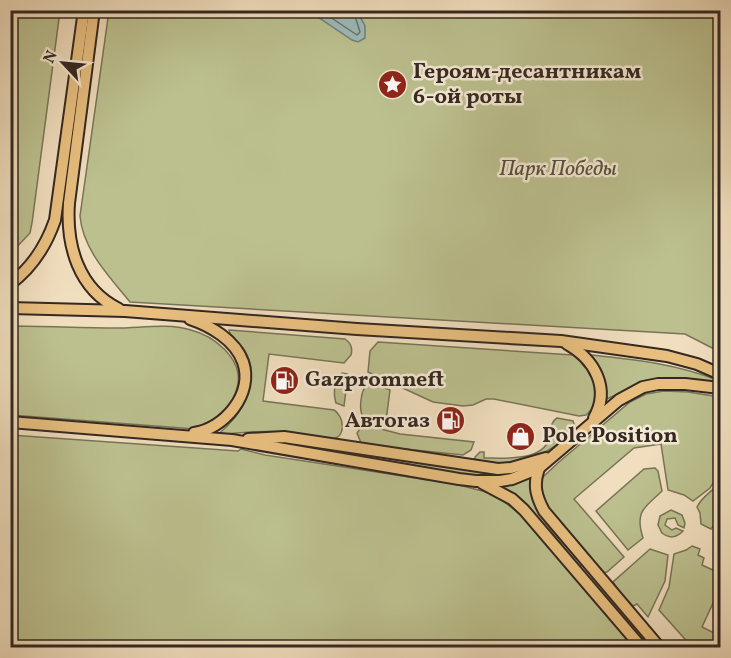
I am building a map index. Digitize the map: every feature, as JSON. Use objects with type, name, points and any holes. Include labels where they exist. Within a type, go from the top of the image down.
[{"type":"main road","points":[[10,284],[34,262],[48,240],[55,220],[60,201],[84,10]]},
{"type":"main road","points":[[94,10],[68,220],[70,243],[77,264],[90,287],[108,303],[125,311]]},
{"type":"main road","points":[[10,308],[125,311],[357,329],[561,341],[667,356],[697,364],[720,375]]},
{"type":"main road","points":[[176,436],[203,432],[219,425],[231,411],[242,392],[245,374],[243,362],[234,346],[217,331],[180,315]]},
{"type":"main road","points":[[561,341],[586,358],[595,372],[602,398],[592,422]]},
{"type":"main road","points":[[10,422],[232,440],[476,481],[512,479],[538,468],[619,400],[643,387],[658,384],[685,384],[720,388]]},
{"type":"main road","points":[[232,440],[284,437],[498,469],[511,468],[552,455]]},
{"type":"main road","points":[[538,468],[535,483],[539,501],[552,523],[660,648]]},
{"type":"main road","points":[[476,481],[512,499],[642,648]]},
{"type":"main road","points":[[581,577],[591,568]]},
{"type":"green space","points":[[11,11],[60,11],[30,233],[11,253]]},
{"type":"green space","name":"Парк Победы","points":[[109,11],[720,11],[720,352],[685,334],[130,302],[98,262],[86,240],[80,216]]},
{"type":"green space","points":[[11,326],[117,328],[163,326],[191,330],[209,337],[231,357],[238,374],[236,393],[228,407],[210,422],[195,429],[11,415]]},
{"type":"green space","points":[[229,330],[345,339],[351,346],[352,352],[344,363],[269,354],[263,401],[334,410],[342,421],[340,434],[327,439],[277,431],[219,434],[241,408],[251,380],[249,360]]},
{"type":"green space","points":[[378,342],[573,355],[584,364],[592,376],[597,397],[593,408],[586,415],[579,416],[494,399],[463,406],[433,402],[368,372],[370,351]]},
{"type":"green space","points":[[592,355],[673,367],[704,375],[720,383],[643,382],[607,399],[604,383]]},
{"type":"green space","points":[[342,373],[348,374],[344,406],[336,403],[335,395],[336,383]]},
{"type":"green space","points":[[371,383],[390,390],[386,421],[368,419],[362,415],[362,395],[367,384]]},
{"type":"green space","points":[[664,391],[720,397],[720,472],[710,488],[693,501],[684,495],[668,490],[661,444],[634,448],[574,499],[624,557],[607,572],[602,573],[553,516],[541,495],[539,485],[544,476],[559,462],[630,402],[646,394]]},
{"type":"green space","points":[[557,418],[573,421],[575,427],[555,446],[543,453],[503,464],[475,462],[475,457],[480,452],[484,452],[484,458],[501,458],[521,457],[538,452],[549,439],[552,425]]},
{"type":"green space","points":[[366,425],[400,434],[474,442],[471,450],[463,455],[366,445],[361,443],[357,433],[362,426]]},
{"type":"green space","points":[[10,435],[238,451],[241,449],[265,455],[455,484],[494,494],[520,514],[636,647],[11,647]]},
{"type":"green space","points":[[277,441],[471,470],[494,476],[478,477],[277,444]]},
{"type":"green space","points":[[655,468],[658,471],[662,491],[643,510],[640,521],[643,538],[628,550],[596,511],[644,469]]},
{"type":"green space","points":[[531,475],[530,488],[539,512],[555,535],[583,564],[579,568],[514,495],[500,486]]},
{"type":"green space","points":[[720,481],[720,528],[714,525],[711,529],[701,524],[697,507]]},
{"type":"green space","points":[[671,510],[682,515],[685,523],[684,528],[678,525],[675,518],[667,519],[665,525],[672,530],[676,528],[683,531],[673,537],[662,533],[658,525],[660,516]]},
{"type":"green space","points":[[692,546],[700,549],[698,555],[704,558],[702,565],[715,571],[718,565],[720,566],[720,588],[702,627],[720,636],[720,647],[692,647],[659,610],[669,587],[674,554]]},
{"type":"green space","points":[[650,549],[668,555],[665,581],[648,617],[637,604],[633,606],[622,596],[613,582]]},
{"type":"green space","points":[[594,577],[653,645],[648,647],[590,581]]},
{"type":"water","points":[[317,11],[357,11],[365,26],[365,38],[358,42],[352,40],[318,17]]},
{"type":"place","name":"Героям-десантникам 6-ой роты","points":[[392,85]]},
{"type":"place","name":"Gazpromneft","points":[[284,380]]},
{"type":"place","name":"Автогаз","points":[[451,421]]},
{"type":"place","name":"Pole Position","points":[[521,436]]}]
